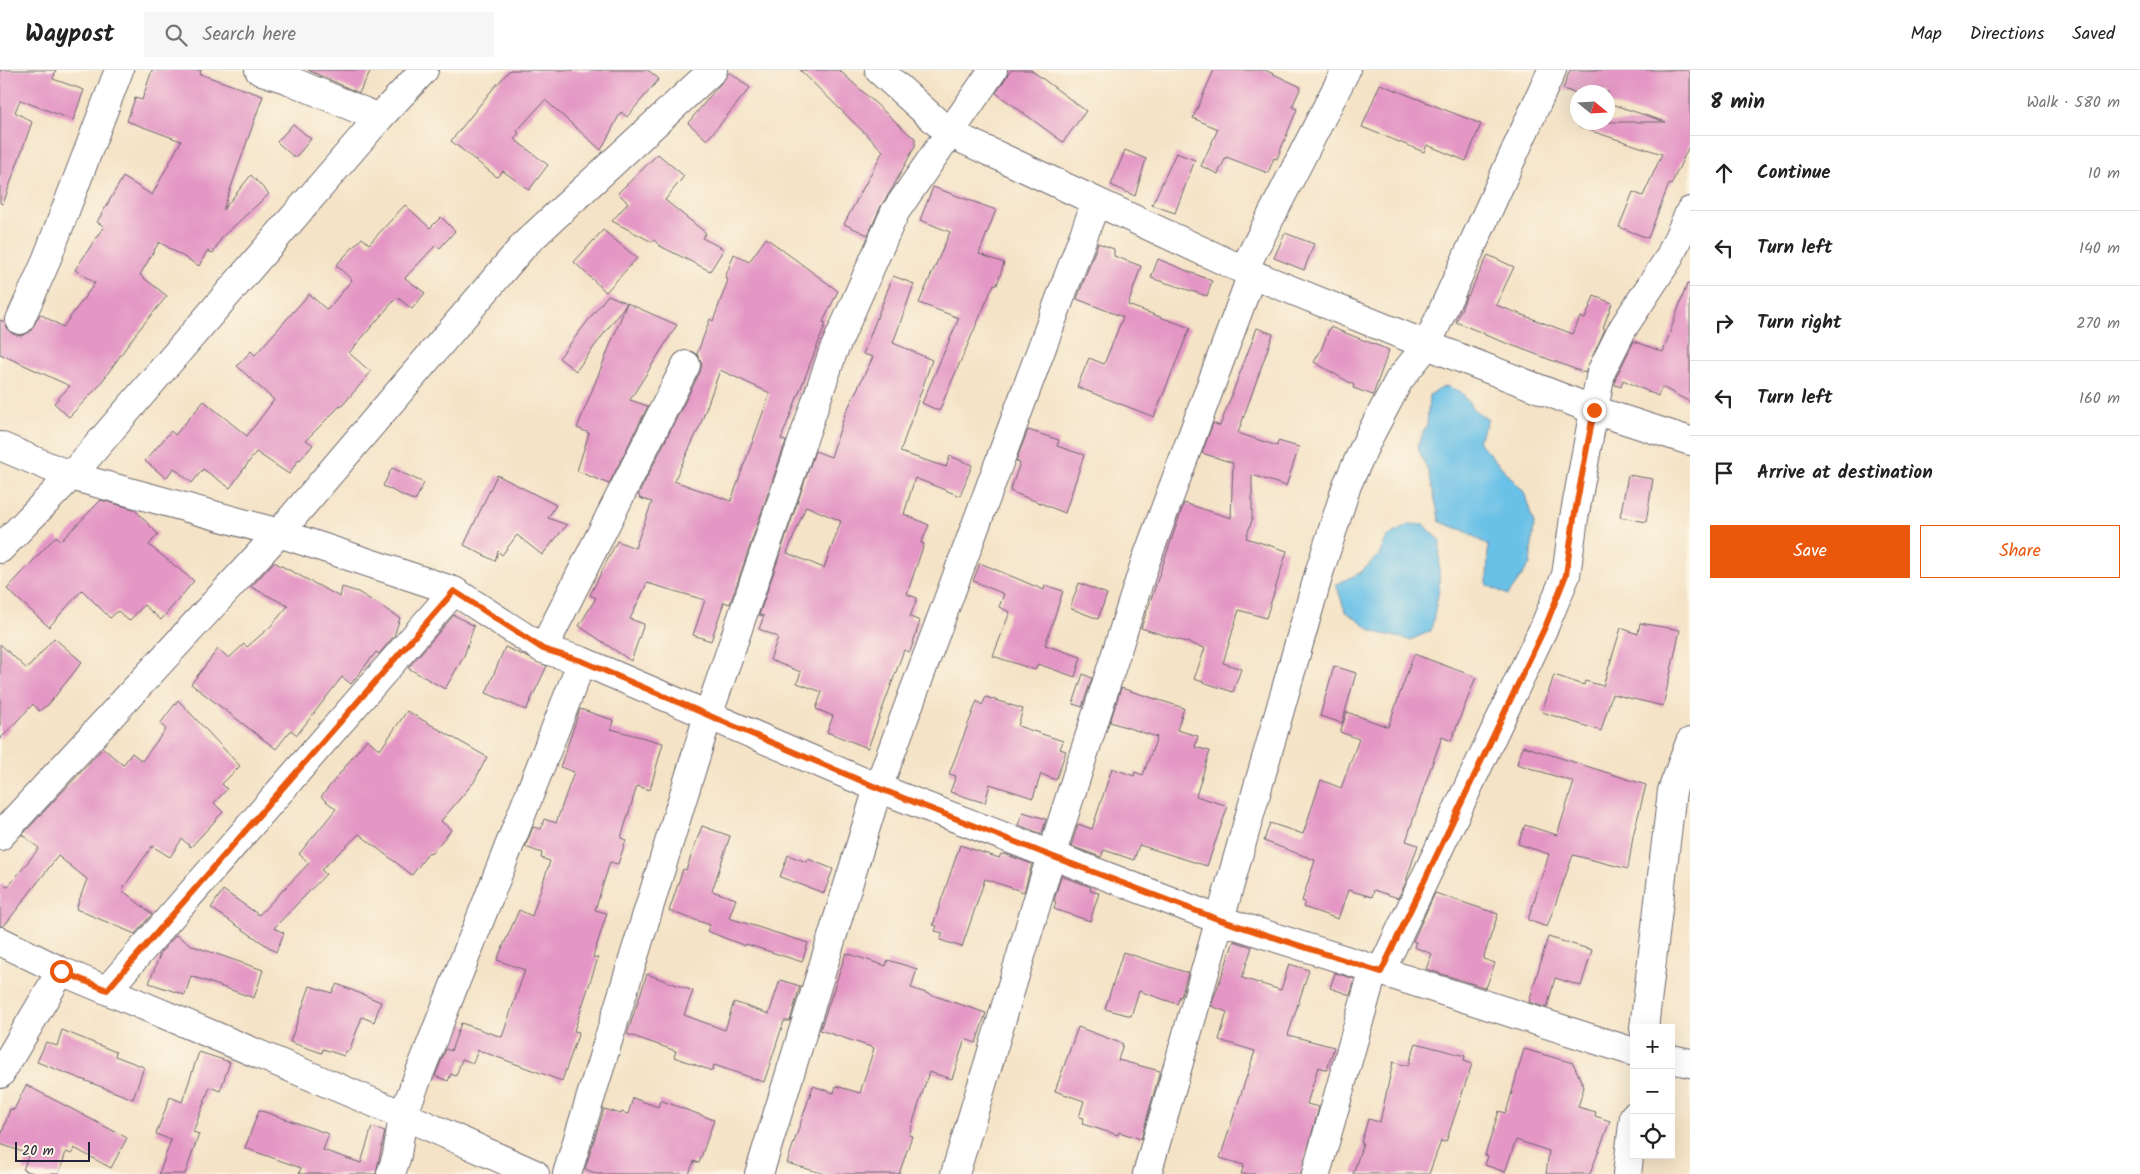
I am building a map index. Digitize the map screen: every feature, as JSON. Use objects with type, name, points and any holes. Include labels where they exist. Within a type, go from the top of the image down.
[{"type":"street","points":[[20,320],[44,266],[119,70]]},
{"type":"street","points":[[259,70],[292,75],[379,118]]},
{"type":"street","points":[[0,549],[71,476],[379,118],[424,70]]},
{"type":"street","points":[[0,836],[279,533],[525,244],[713,70]]},
{"type":"street","points":[[879,70],[949,133],[1096,202],[1248,271],[1427,345],[1594,410],[1690,441]]},
{"type":"street","points":[[567,1174],[708,716],[833,352],[895,212],[993,70]]},
{"type":"street","points":[[955,1174],[1051,856],[1145,563],[1248,271],[1346,70]]},
{"type":"street","points":[[1147,1174],[1320,570],[1347,485],[1369,437],[1399,380],[1427,345],[1552,70]]},
{"type":"street","points":[[759,1174],[878,788],[1096,202]]},
{"type":"street","points":[[1316,1174],[1378,970],[1546,625],[1566,575],[1574,518],[1601,372],[1623,328],[1669,258],[1690,211]]},
{"type":"street","points":[[543,649],[686,366]]},
{"type":"street","points":[[0,446],[71,476],[279,533],[454,591],[543,649],[582,661],[878,788],[1051,856],[1220,920],[1630,1051]]},
{"type":"street","points":[[107,990],[454,591]]},
{"type":"street","points":[[391,1174],[397,1155],[403,1115],[582,661]]},
{"type":"street","points":[[1644,1024],[1672,791],[1690,742]]},
{"type":"street","points":[[0,940],[61,971],[403,1115],[535,1174]]},
{"type":"street","points":[[0,1074],[61,971]]},
{"type":"street","points":[[1675,1061],[1690,1063]]},
{"type":"street","points":[[1627,1174],[1630,1149]]},
{"type":"water","points":[[1446,386],[1463,394],[1472,408],[1488,420],[1478,441],[1524,492],[1534,524],[1530,564],[1508,595],[1487,585],[1488,545],[1465,531],[1440,522],[1429,474],[1417,446],[1427,424],[1429,395]]},
{"type":"water","points":[[1410,524],[1424,525],[1440,540],[1439,590],[1431,631],[1410,640],[1374,632],[1345,611],[1336,584],[1360,573],[1379,555],[1387,537]]},
{"type":"building","points":[[0,70],[56,70],[53,79],[84,90],[73,120],[20,100],[15,112],[32,122],[3,204],[0,203]]},
{"type":"building","points":[[152,70],[201,70],[200,74],[263,96],[223,210],[251,175],[269,194],[222,237],[213,253],[207,251],[199,266],[159,242],[140,275],[167,296],[137,332],[98,387],[69,417],[54,403],[70,386],[0,354],[0,320],[5,322],[8,330],[13,334],[21,336],[30,332],[40,314],[63,327],[95,283],[75,270],[104,226],[97,222],[123,177],[152,195],[181,141],[127,121],[135,98],[142,100]]},
{"type":"building","points":[[308,70],[371,70],[359,93]]},
{"type":"building","points":[[510,70],[648,70],[659,79],[627,117],[621,112],[601,150],[545,100],[517,131],[519,133],[514,139],[548,165],[529,190],[503,171],[497,177],[451,141]]},
{"type":"building","points":[[800,70],[839,70],[915,138],[915,146],[881,206],[868,235],[844,224],[883,151]]},
{"type":"building","points":[[1011,70],[1031,70],[1086,111],[1063,142],[996,93]]},
{"type":"building","points":[[1214,70],[1265,70],[1301,87],[1292,107],[1297,109],[1277,159],[1274,158],[1268,173],[1226,157],[1218,174],[1201,166],[1218,129],[1193,118]]},
{"type":"building","points":[[1570,70],[1690,70],[1690,144],[1671,185],[1669,184],[1648,238],[1619,227],[1633,192],[1643,196],[1662,154],[1588,130],[1615,130],[1615,122],[1666,122],[1615,105],[1615,85],[1570,85],[1570,91],[1563,89]]},
{"type":"building","points":[[730,72],[750,88],[707,140],[688,123]]},
{"type":"building","points":[[1380,84],[1481,124],[1466,161],[1427,145],[1424,152],[1362,127]]},
{"type":"building","points":[[293,124],[311,139],[295,158],[277,142]]},
{"type":"building","points":[[1125,150],[1146,159],[1135,196],[1111,185]]},
{"type":"building","points":[[1176,153],[1195,160],[1175,213],[1152,205]]},
{"type":"building","points":[[658,154],[684,176],[665,200],[706,233],[702,238],[724,249],[710,271],[660,246],[654,240],[652,242],[612,221],[628,203],[618,193]]},
{"type":"building","points":[[933,187],[996,210],[979,254],[1004,263],[997,285],[994,284],[939,411],[922,403],[959,318],[919,303],[950,232],[920,220]]},
{"type":"building","points":[[405,205],[430,228],[441,217],[455,231],[440,248],[436,245],[405,278],[425,293],[412,309],[397,297],[349,353],[371,372],[341,407],[306,440],[313,445],[299,459],[289,474],[256,452],[230,488],[203,469],[192,483],[174,468],[166,478],[145,461],[171,431],[175,435],[204,401],[247,436],[274,400],[237,366],[251,351],[255,355],[309,294],[327,310],[352,280],[336,265],[362,238],[369,244]]},
{"type":"building","points":[[603,230],[637,258],[606,292],[574,262]]},
{"type":"building","points":[[1285,233],[1314,244],[1304,270],[1274,258]]},
{"type":"building","points":[[766,238],[838,291],[823,322],[826,323],[781,439],[786,441],[730,604],[724,602],[711,641],[693,635],[705,600],[647,583],[630,619],[644,624],[631,661],[579,626],[596,598],[590,595],[617,541],[635,548],[652,502],[639,498],[640,496],[638,495],[700,372],[702,364],[697,354],[710,319],[713,321],[728,280],[725,278],[734,254],[749,262]],"holes":[[[720,370],[770,393],[731,501],[674,481],[700,426]]]},
{"type":"building","points":[[1098,243],[1114,249],[1114,256],[1141,266],[1128,305],[1190,328],[1154,417],[1077,387],[1089,358],[1104,364],[1123,317],[1077,299]]},
{"type":"building","points":[[1488,255],[1514,267],[1496,305],[1573,334],[1580,317],[1585,319],[1594,296],[1612,303],[1603,328],[1605,329],[1585,373],[1456,322],[1467,295]]},
{"type":"building","points":[[1158,259],[1212,281],[1207,296],[1151,278]]},
{"type":"building","points":[[893,276],[914,284],[893,343],[932,360],[900,452],[946,467],[950,456],[972,465],[960,496],[915,478],[904,514],[929,525],[921,543],[924,544],[907,594],[917,598],[910,617],[920,621],[910,652],[904,650],[868,748],[827,732],[833,716],[816,709],[822,692],[797,683],[801,672],[770,660],[778,637],[759,629],[764,616],[759,615],[815,451],[831,457],[845,414],[873,357],[863,354]],"holes":[[[806,506],[841,521],[824,568],[787,553]]]},
{"type":"building","points":[[1687,284],[1690,284],[1690,402],[1662,387],[1658,396],[1623,380],[1621,387],[1615,385],[1616,377],[1634,341],[1663,352]]},
{"type":"building","points":[[608,295],[627,303],[576,371],[559,358]]},
{"type":"building","points":[[627,303],[677,325],[630,400],[648,406],[609,484],[577,471],[589,433],[577,428]]},
{"type":"building","points":[[1330,327],[1389,350],[1373,395],[1353,388],[1354,385],[1314,362]]},
{"type":"building","points":[[1257,328],[1273,334],[1238,433],[1277,446],[1278,441],[1299,447],[1286,486],[1252,475],[1252,520],[1246,538],[1287,551],[1266,618],[1239,610],[1223,663],[1241,669],[1233,692],[1194,679],[1205,648],[1141,628],[1184,503],[1231,518],[1233,463],[1202,453],[1213,423],[1220,426]]},
{"type":"building","points":[[1028,430],[1059,440],[1057,446],[1084,455],[1065,513],[1010,491],[1020,463],[1016,461]]},
{"type":"building","points":[[392,468],[424,483],[415,501],[383,486]]},
{"type":"building","points":[[497,475],[556,505],[548,518],[567,525],[542,555],[517,535],[502,555],[498,551],[495,561],[464,545]]},
{"type":"building","points":[[1628,475],[1653,479],[1646,522],[1620,517]]},
{"type":"building","points":[[101,500],[134,509],[158,534],[149,545],[194,581],[161,620],[144,605],[129,621],[118,611],[110,618],[82,590],[49,627],[7,589],[56,536],[61,541]]},
{"type":"building","points":[[274,562],[340,597],[342,587],[358,592],[400,618],[394,636],[379,654],[376,652],[351,684],[342,677],[297,735],[291,730],[276,749],[191,684],[218,649],[229,658],[244,644],[247,647],[270,627],[288,606],[251,587]]},
{"type":"building","points":[[980,563],[1044,590],[1045,585],[1063,591],[1045,645],[1081,657],[1075,677],[1038,664],[1035,670],[993,656],[1010,612],[999,607],[1004,594],[973,581]]},
{"type":"building","points":[[1079,583],[1107,594],[1098,619],[1070,608]]},
{"type":"building","points":[[454,615],[474,626],[464,656],[445,689],[408,668]]},
{"type":"building","points":[[1640,623],[1680,630],[1663,706],[1612,694],[1601,731],[1542,712],[1554,675],[1584,685],[1585,681],[1603,686],[1621,628],[1638,634]]},
{"type":"building","points":[[54,638],[82,662],[49,704],[39,711],[33,704],[0,739],[0,644],[27,669]]},
{"type":"building","points":[[505,647],[547,666],[526,710],[486,693]]},
{"type":"building","points":[[1414,654],[1476,677],[1451,741],[1442,737],[1431,767],[1406,841],[1418,845],[1405,884],[1398,898],[1374,890],[1372,897],[1348,890],[1338,919],[1303,907],[1305,902],[1302,901],[1315,860],[1264,841],[1270,823],[1303,834],[1321,780],[1341,788],[1359,739],[1340,732],[1347,712],[1388,727]]},
{"type":"building","points":[[1334,666],[1356,673],[1342,723],[1320,716]]},
{"type":"building","points":[[1083,674],[1092,678],[1082,707],[1073,704]]},
{"type":"building","points":[[1121,688],[1184,708],[1177,730],[1198,736],[1195,747],[1210,751],[1196,796],[1228,806],[1207,866],[1139,845],[1134,860],[1104,850],[1101,857],[1071,846],[1078,824],[1092,829],[1112,768],[1134,776],[1135,772],[1143,775],[1157,737],[1110,722]]},
{"type":"building","points":[[986,697],[1023,709],[1018,726],[1063,741],[1060,749],[1066,751],[1056,780],[1041,774],[1033,798],[990,784],[985,803],[950,792],[956,776],[949,774],[977,701],[982,705]]},
{"type":"building","points":[[178,700],[240,766],[222,784],[227,789],[214,803],[223,812],[191,847],[182,839],[170,857],[152,846],[122,890],[152,914],[135,934],[76,909],[87,879],[58,856],[4,926],[0,926],[0,883],[8,887],[39,848],[22,835],[103,748],[123,765],[132,753],[142,761],[166,729],[160,724]]},
{"type":"building","points":[[580,709],[613,720],[611,729],[663,743],[650,790],[637,786],[621,838],[626,840],[618,864],[610,862],[595,910],[607,913],[593,957],[598,958],[574,1031],[579,1032],[562,1081],[478,1050],[473,1063],[462,1059],[456,1076],[451,1074],[448,1081],[435,1076],[446,1049],[451,1051],[461,1023],[502,1037],[525,970],[497,960],[519,910],[532,916],[550,861],[541,858],[542,853],[525,847],[533,827],[541,829],[544,819],[556,823],[574,772],[560,767]]},
{"type":"building","points":[[407,711],[487,757],[474,782],[441,821],[451,830],[431,854],[429,852],[412,875],[359,834],[321,870],[326,874],[274,928],[284,933],[276,952],[211,908],[223,890],[259,915],[309,863],[299,854],[336,809],[321,797],[367,739],[380,750]]},
{"type":"building","points":[[1523,746],[1646,785],[1633,836],[1628,869],[1573,855],[1547,927],[1528,920],[1549,854],[1518,844],[1525,825],[1557,835],[1574,782],[1517,764]]},
{"type":"building","points":[[1023,812],[1046,819],[1042,834],[1018,825]]},
{"type":"building","points":[[702,826],[730,836],[712,891],[736,899],[729,918],[808,943],[802,962],[746,944],[745,946],[707,931],[710,925],[669,911],[683,869],[686,870]]},
{"type":"building","points":[[960,845],[999,858],[1001,854],[1007,855],[1032,864],[1024,892],[985,879],[962,947],[940,940],[943,933],[935,931],[937,926],[933,925]]},
{"type":"building","points":[[788,855],[806,862],[808,859],[833,869],[824,893],[780,877]]},
{"type":"building","points":[[1061,876],[1091,887],[1090,891],[1099,893],[1090,921],[1054,909],[1056,902],[1054,901]]},
{"type":"building","points":[[1435,893],[1498,914],[1483,959],[1495,963],[1486,988],[1426,969],[1432,954],[1414,947],[1416,942],[1413,941]]},
{"type":"building","points":[[176,935],[193,946],[263,970],[254,998],[191,976],[185,995],[149,983],[161,952]]},
{"type":"building","points":[[1548,937],[1592,950],[1581,986],[1555,978],[1547,1008],[1529,1002]]},
{"type":"building","points":[[1234,941],[1252,947],[1242,978],[1281,990],[1289,964],[1309,970],[1288,1035],[1334,1047],[1327,1070],[1318,1067],[1307,1104],[1319,1107],[1301,1174],[1241,1174],[1244,1165],[1220,1158],[1255,1051],[1219,1040],[1227,1012],[1211,1006]]},
{"type":"building","points":[[1123,952],[1188,973],[1177,1004],[1139,991],[1131,1016],[1105,1009]]},
{"type":"building","points":[[846,953],[886,966],[888,960],[917,969],[911,988],[986,1013],[976,1043],[965,1039],[952,1079],[929,1072],[909,1135],[912,1136],[899,1174],[825,1174],[787,1163],[813,1086],[834,1093],[836,1086],[860,1093],[874,1048],[820,1030]]},
{"type":"building","points":[[1335,973],[1355,979],[1350,995],[1330,988]]},
{"type":"building","points":[[647,974],[693,991],[684,1015],[725,1030],[734,1002],[769,1014],[780,980],[800,986],[790,1021],[784,1021],[764,1082],[714,1065],[712,1071],[674,1057],[676,1051],[627,1034]]},
{"type":"building","points":[[337,984],[381,1002],[374,1022],[362,1017],[349,1051],[346,1051],[344,1056],[323,1049],[322,1053],[290,1042],[310,986],[332,993]]},
{"type":"building","points":[[1078,1027],[1123,1044],[1118,1060],[1160,1071],[1141,1139],[1119,1132],[1118,1135],[1082,1124],[1084,1118],[1079,1117],[1084,1101],[1055,1091]]},
{"type":"building","points":[[62,1030],[116,1052],[115,1056],[144,1067],[133,1099],[37,1062],[46,1042],[57,1046]]},
{"type":"building","points":[[1416,1043],[1465,1056],[1464,1061],[1472,1064],[1446,1142],[1441,1141],[1429,1174],[1353,1174],[1368,1119],[1380,1122],[1393,1062],[1408,1066]]},
{"type":"building","points":[[1524,1049],[1573,1063],[1584,1087],[1578,1107],[1596,1112],[1595,1116],[1610,1121],[1590,1174],[1546,1174],[1549,1151],[1516,1140],[1505,1172],[1485,1165],[1488,1156],[1485,1155],[1499,1111],[1506,1113]]},
{"type":"building","points":[[199,1052],[230,1062],[220,1091],[210,1087],[193,1132],[199,1134],[185,1174],[159,1174],[171,1140],[156,1134],[170,1097],[182,1102]]},
{"type":"building","points":[[26,1085],[127,1138],[111,1168],[74,1148],[72,1154],[66,1152],[59,1174],[37,1174],[23,1170],[29,1154],[0,1144],[0,1139],[10,1109],[14,1110]]},
{"type":"building","points":[[633,1098],[658,1107],[660,1100],[714,1120],[699,1163],[694,1161],[689,1174],[598,1174],[585,1169],[604,1109],[628,1114]]},
{"type":"building","points":[[259,1110],[329,1134],[323,1150],[361,1163],[372,1127],[385,1131],[376,1174],[299,1174],[301,1168],[245,1148]]},
{"type":"route","points":[[61,971],[107,990],[454,591],[543,649],[582,661],[878,788],[1220,920],[1374,968],[1381,972],[1546,625],[1566,575],[1574,518],[1594,410]]}]
